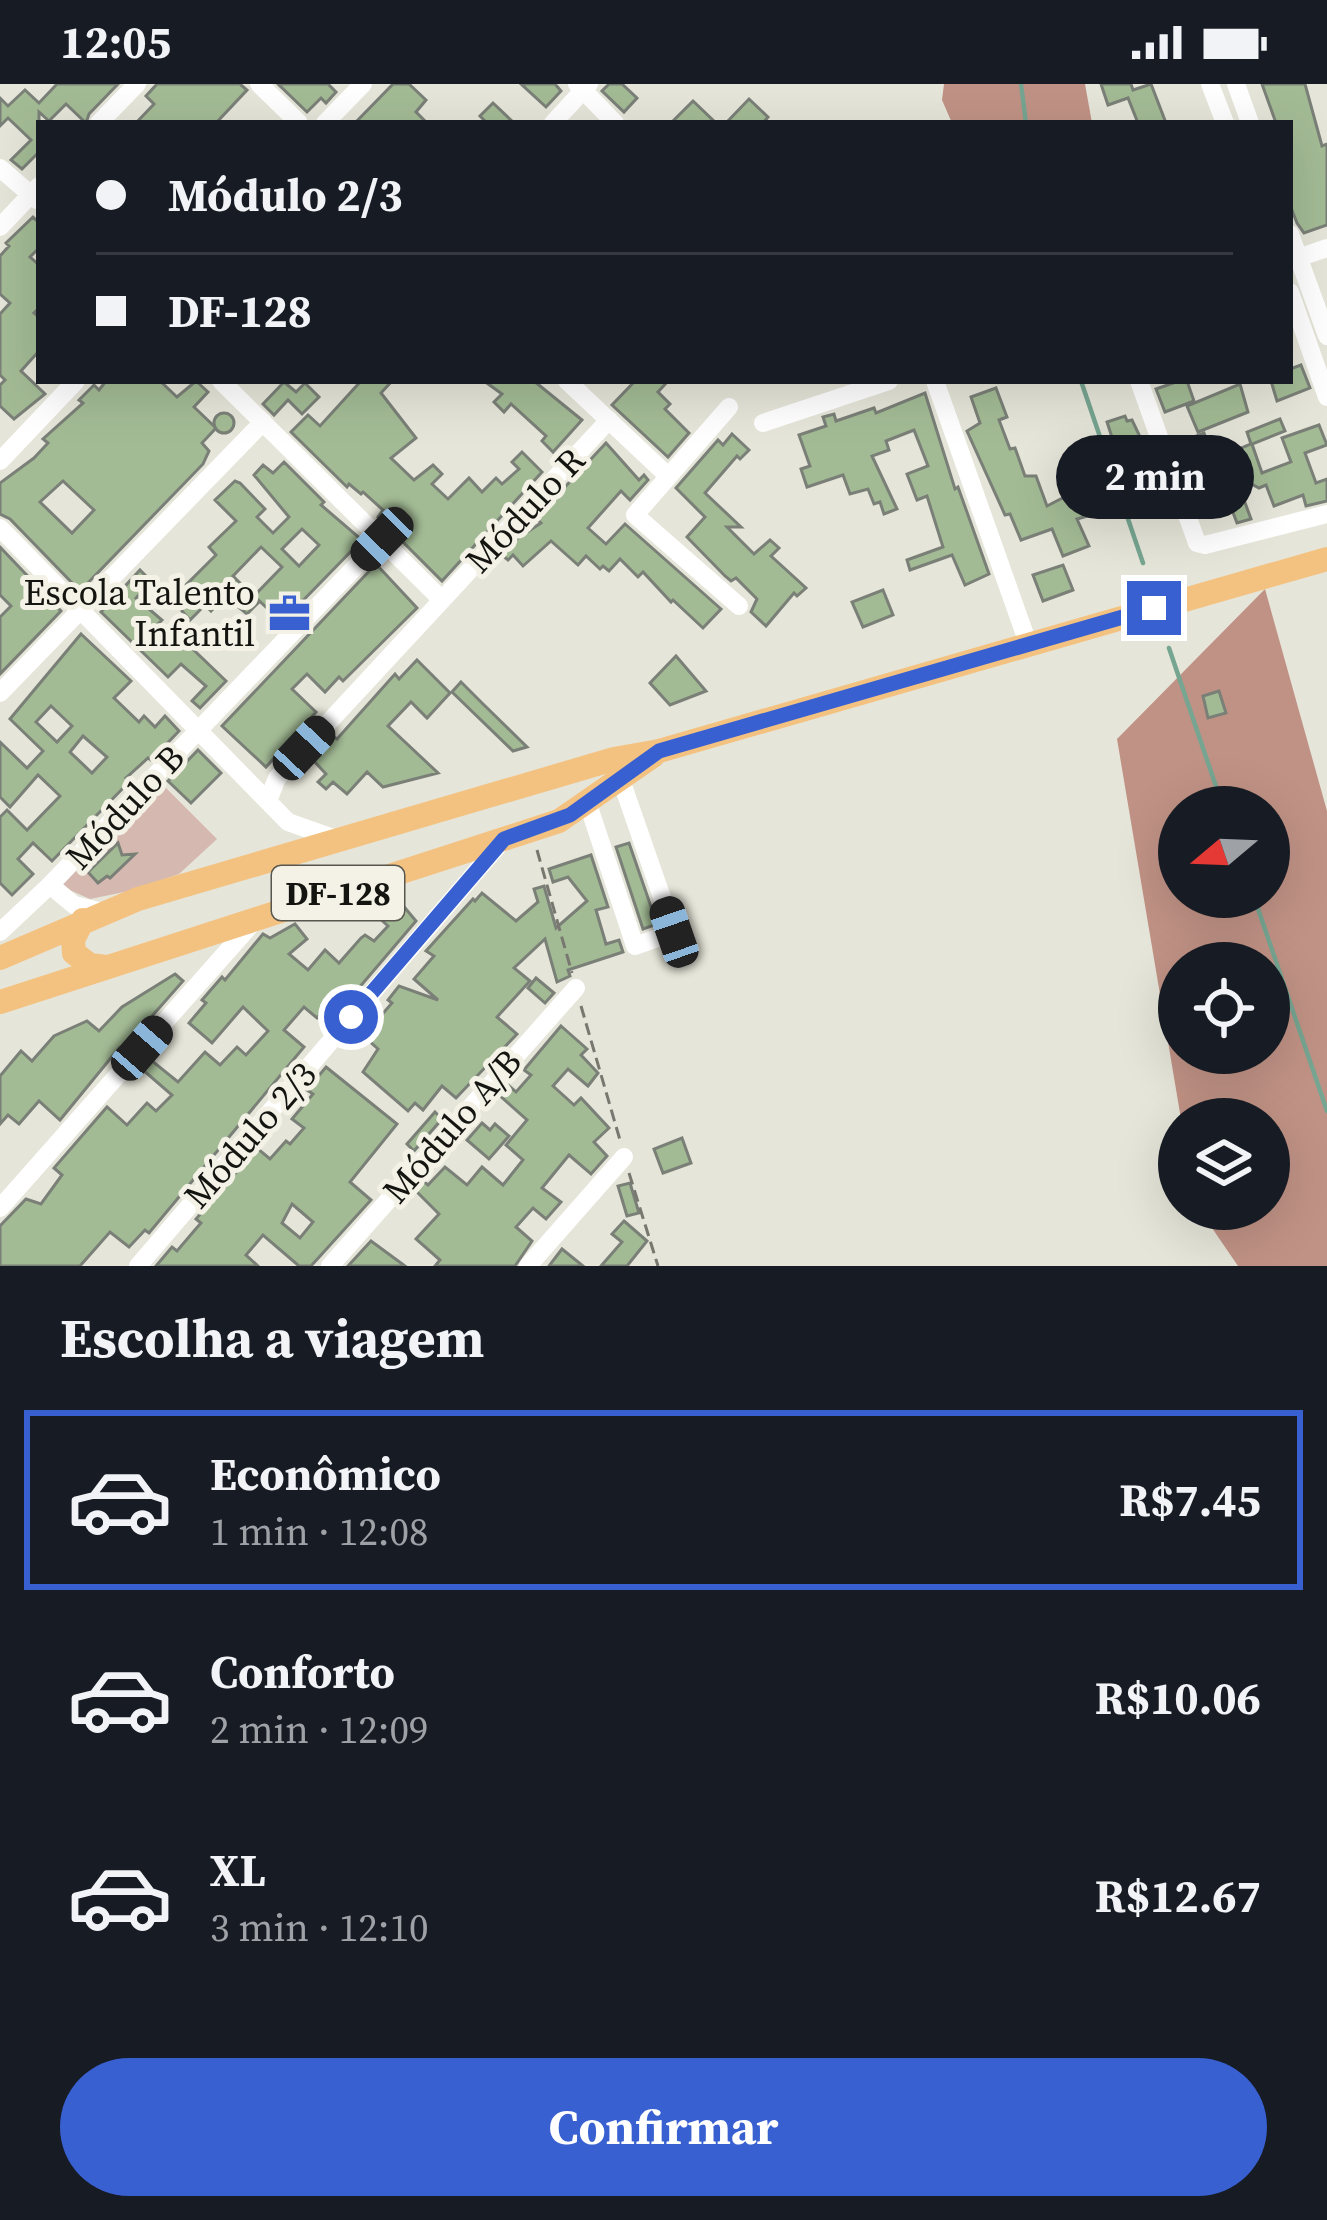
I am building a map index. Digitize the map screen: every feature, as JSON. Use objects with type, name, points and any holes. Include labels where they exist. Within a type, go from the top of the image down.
[{"type":"main road","name":"DF-128","points":[[0,958],[93,916],[267,861],[1327,559]]},
{"type":"main road","name":"DF-128","points":[[0,1002],[531,831],[588,804],[659,751]]},
{"type":"main road","points":[[494,795],[507,802],[516,818],[504,839]]},
{"type":"main road","points":[[93,916],[73,940],[74,953],[91,965],[106,967]]},
{"type":"street","points":[[102,120],[136,84]]},
{"type":"street","points":[[259,84],[296,120]]},
{"type":"street","points":[[328,120],[363,84]]},
{"type":"street","points":[[1210,84],[1224,120]]},
{"type":"street","points":[[1236,84],[1248,118]]},
{"type":"street","points":[[555,120],[583,86],[612,120]]},
{"type":"street","points":[[0,168],[36,194],[0,226]]},
{"type":"street","points":[[1327,248],[1294,259],[1327,336]]},
{"type":"street","points":[[1293,301],[1327,397]]},
{"type":"street","points":[[0,460],[73,384]]},
{"type":"street","points":[[224,384],[442,600]]},
{"type":"street","points":[[570,384],[668,476]]},
{"type":"street","points":[[763,424],[880,384]]},
{"type":"street","points":[[936,384],[1029,646]]},
{"type":"street","points":[[1140,384],[1197,543],[1205,545],[1327,514]]},
{"type":"street","points":[[729,407],[635,515],[740,606]]},
{"type":"street","name":"Módulo R","points":[[268,801],[277,778],[609,420]]},
{"type":"street","points":[[0,693],[263,422]]},
{"type":"street","points":[[0,528],[288,822],[339,840]]},
{"type":"street","name":"Módulo B","points":[[0,932],[50,886],[382,539]]},
{"type":"street","points":[[588,804],[635,946],[674,932],[622,780]]},
{"type":"street","points":[[267,861],[288,822]]},
{"type":"street","name":"Módulo 2/3","points":[[138,1266],[504,839]]},
{"type":"street","points":[[50,886],[93,916]]},
{"type":"street","points":[[0,1208],[255,920]]},
{"type":"street","name":"Módulo A/B","points":[[330,1266],[576,988]]},
{"type":"street","points":[[0,1013],[33,992]]},
{"type":"street","points":[[528,1266],[624,1156]]},
{"type":"path","points":[[531,831],[658,1266]]},
{"type":"shaded area","points":[[944,84],[1085,84],[1091,120],[951,120],[942,100]]},
{"type":"shaded area","points":[[1265,589],[1327,811],[1327,1266],[1238,1266],[1213,1230],[1290,1230],[1290,1098],[1177,1098],[1173,1074],[1290,1074],[1290,942],[1158,942],[1158,982],[1117,739]]},
{"type":"shaded area","points":[[159,781],[217,839],[179,874],[129,891],[90,899],[63,887],[62,879]]},
{"type":"building","points":[[57,84],[118,84],[87,120],[66,104],[50,120],[39,112],[36,155],[22,169],[11,160],[31,140],[8,118],[0,126],[0,98],[8,106],[25,90],[39,103]]},
{"type":"building","points":[[157,84],[240,84],[247,90],[219,120],[139,120],[154,104],[146,96]]},
{"type":"building","points":[[278,84],[328,84],[336,92],[307,112]]},
{"type":"building","points":[[393,84],[409,84],[426,100],[416,112],[424,120],[358,120]]},
{"type":"building","points":[[521,84],[555,84],[561,91],[546,107]]},
{"type":"building","points":[[609,84],[622,84],[637,98],[624,112],[602,91]]},
{"type":"building","points":[[1101,84],[1131,84],[1133,90],[1151,84],[1165,120],[1137,120],[1128,98],[1108,105]]},
{"type":"building","points":[[1262,84],[1305,84],[1322,146],[1327,144],[1327,225],[1304,233],[1297,223],[1293,120],[1275,120]]},
{"type":"building","points":[[749,99],[768,117],[766,120],[729,120]]},
{"type":"building","points":[[693,101],[713,120],[674,120]]},
{"type":"building","points":[[493,103],[511,120],[484,120],[480,116]]},
{"type":"building","points":[[33,217],[36,220],[36,251],[30,257],[36,262],[36,354],[21,371],[45,394],[14,419],[0,406],[0,385],[5,380],[0,375],[0,314],[10,303],[0,294],[0,256],[9,246],[6,243]]},
{"type":"building","points":[[1301,365],[1310,388],[1277,401],[1272,384],[1293,384],[1293,368]]},
{"type":"building","points":[[104,384],[163,384],[177,397],[199,384],[208,392],[194,407],[216,428],[202,443],[209,451],[203,464],[80,591],[0,514],[0,483],[34,458],[48,443],[43,439],[83,403],[79,400],[94,385],[99,390]],"holes":[[[63,481],[94,510],[72,533],[40,502]]]},
{"type":"building","points":[[282,384],[296,392],[306,384],[319,397],[302,414],[288,400],[274,415],[263,404]]},
{"type":"building","points":[[358,384],[389,384],[381,393],[416,438],[391,458],[414,480],[433,465],[442,474],[432,484],[448,499],[469,478],[482,492],[496,478],[502,484],[519,469],[512,462],[522,452],[542,472],[442,581],[378,517],[383,510],[363,492],[347,487],[291,432],[308,415],[320,426]]},
{"type":"building","points":[[488,384],[538,384],[582,420],[553,452],[542,441],[546,436],[511,404],[504,412],[494,402],[502,394]]},
{"type":"building","points":[[632,384],[665,384],[658,392],[670,404],[665,409],[689,433],[668,457],[612,405]]},
{"type":"building","points":[[1188,384],[1194,401],[1165,412],[1156,389]]},
{"type":"building","points":[[1240,384],[1248,412],[1198,432],[1187,406]]},
{"type":"building","points":[[996,388],[1007,417],[999,420],[1025,476],[1036,476],[1047,506],[1078,490],[1088,516],[1077,519],[1089,546],[1063,556],[1052,529],[1021,540],[1010,514],[1005,515],[967,431],[980,423],[971,397]]},
{"type":"building","points":[[925,393],[955,489],[958,487],[989,574],[965,585],[952,555],[910,570],[907,560],[943,547],[927,496],[917,500],[907,474],[928,466],[914,430],[886,441],[889,450],[872,456],[897,509],[884,514],[868,489],[850,494],[843,475],[807,487],[801,469],[810,466],[799,435],[826,426],[823,417],[834,414],[836,421],[874,408],[876,413]]},
{"type":"building","points":[[224,413],[234,423],[224,433],[214,423]]},
{"type":"building","points":[[1125,416],[1141,439],[1145,437],[1150,452],[1134,458],[1131,452],[1118,456],[1107,422]]},
{"type":"building","points":[[1280,419],[1285,431],[1252,444],[1262,473],[1291,462],[1282,438],[1319,425],[1327,445],[1305,453],[1316,483],[1327,479],[1327,501],[1306,506],[1303,495],[1274,506],[1266,485],[1259,488],[1235,475],[1251,519],[1237,523],[1213,460],[1251,444],[1247,432]]},
{"type":"building","points":[[1204,433],[1214,458],[1186,471],[1176,444]]},
{"type":"building","points":[[732,434],[749,450],[740,459],[737,456],[705,493],[741,527],[727,527],[754,554],[770,540],[779,548],[771,556],[806,588],[797,596],[794,593],[766,626],[751,612],[757,599],[736,578],[731,581],[725,576],[687,537],[705,517],[676,488],[718,440],[723,445]]},
{"type":"building","points":[[606,443],[639,480],[644,475],[648,480],[630,500],[621,491],[588,528],[606,544],[625,524],[721,609],[703,628],[643,572],[638,577],[620,559],[609,571],[586,556],[578,565],[551,541],[523,566],[513,555],[508,560],[502,555],[541,523],[536,518]]},
{"type":"building","points":[[284,462],[324,502],[321,505],[362,540],[282,622],[254,596],[282,567],[261,547],[233,576],[259,602],[247,614],[225,596],[211,611],[205,605],[190,620],[180,601],[190,590],[185,586],[216,555],[209,547],[236,521],[215,500],[235,481],[240,483],[265,509],[257,517],[273,533],[289,517],[254,475],[263,465],[273,473]],"holes":[[[302,529],[319,545],[299,566],[282,549]]]},
{"type":"building","points":[[1157,471],[1167,499],[1139,510],[1129,481]]},
{"type":"building","points":[[0,547],[61,611],[0,674],[0,617],[11,606],[0,595]]},
{"type":"building","points":[[376,564],[417,608],[343,681],[339,677],[325,692],[307,674],[292,689],[316,712],[266,767],[222,726]]},
{"type":"building","points":[[1063,565],[1073,590],[1043,601],[1033,575]]},
{"type":"building","points":[[140,570],[151,581],[136,598],[162,620],[158,624],[172,638],[177,634],[226,681],[200,708],[192,701],[206,686],[181,664],[168,677],[101,612]]},
{"type":"building","points":[[883,590],[893,615],[863,627],[852,602]]},
{"type":"building","points":[[81,634],[131,681],[114,698],[139,722],[144,716],[155,727],[165,716],[179,731],[126,778],[130,781],[52,861],[33,843],[18,859],[33,874],[12,895],[0,883],[0,817],[7,810],[27,830],[60,796],[38,775],[10,807],[0,797],[0,742],[27,768],[43,751],[10,719]],"holes":[[[51,706],[72,726],[57,742],[36,722]],[[83,736],[107,757],[92,773],[70,752]]]},
{"type":"building","points":[[676,656],[706,691],[670,705],[650,683]]},
{"type":"building","points":[[417,660],[450,693],[427,718],[411,702],[388,726],[438,773],[383,787],[367,772],[347,794],[333,782],[326,789],[318,782],[326,774],[313,760],[395,674],[399,679]]},
{"type":"building","points":[[461,682],[527,747],[513,751],[452,692]]},
{"type":"building","points":[[1219,691],[1226,713],[1208,718],[1203,696]]},
{"type":"building","points":[[198,750],[221,773],[191,803],[168,781]]},
{"type":"building","points":[[118,843],[122,855],[135,854],[98,883],[88,872]]},
{"type":"building","points":[[629,843],[657,924],[643,929],[616,847]]},
{"type":"building","points":[[591,855],[608,907],[596,910],[606,944],[619,940],[623,952],[568,970],[570,976],[557,982],[545,939],[514,968],[530,981],[497,1017],[517,1034],[456,1098],[442,1086],[423,1110],[415,1103],[408,1111],[363,1072],[378,1049],[358,1031],[367,1021],[372,1026],[392,1003],[388,1000],[399,986],[438,1000],[414,979],[434,956],[426,951],[473,899],[482,893],[516,921],[538,902],[534,889],[544,886],[556,928],[587,901],[568,877],[553,882],[549,869]]},
{"type":"building","points":[[395,896],[416,921],[346,1003],[337,995],[317,1018],[304,1007],[284,1030],[304,1047],[149,1233],[145,1230],[129,1247],[110,1232],[80,1266],[0,1266],[0,1226],[26,1199],[41,1204],[62,1175],[54,1168],[107,1107],[127,1125],[147,1103],[156,1111],[172,1095],[143,1070],[151,1060],[178,1082],[205,1052],[220,1065],[237,1047],[246,1055],[268,1031],[243,1007],[212,1043],[189,1023],[206,1003],[202,1000],[263,934],[270,938],[295,924],[307,939],[289,954],[308,970],[325,950],[339,963],[361,938],[365,935],[374,941],[388,926],[365,905]]},
{"type":"building","points":[[175,974],[183,981],[60,1120],[39,1101],[19,1124],[8,1115],[0,1124],[0,1076],[21,1051],[32,1061],[54,1036],[87,1021],[99,1031],[122,1007]]},
{"type":"building","points":[[536,978],[554,993],[545,1003],[528,988]]},
{"type":"building","points":[[561,1026],[587,1049],[581,1055],[598,1073],[588,1086],[568,1069],[553,1086],[574,1105],[581,1098],[609,1128],[594,1142],[607,1156],[591,1174],[569,1155],[542,1188],[561,1202],[546,1219],[533,1208],[516,1227],[532,1241],[515,1266],[435,1266],[440,1260],[416,1239],[439,1214],[415,1190],[423,1181],[428,1185],[445,1167],[467,1185],[482,1167],[503,1185],[523,1160],[506,1145],[527,1120],[499,1095],[508,1085],[516,1092],[531,1075],[524,1070]]},
{"type":"building","points":[[326,1067],[397,1124],[350,1182],[371,1200],[311,1266],[299,1266],[263,1235],[246,1255],[258,1266],[156,1266],[172,1247],[177,1251],[201,1223],[196,1219],[257,1148],[270,1159],[304,1128],[292,1119],[313,1094],[307,1090]],"holes":[[[292,1204],[313,1222],[300,1238],[282,1223]]]},
{"type":"building","points":[[435,1112],[442,1119],[414,1151],[407,1144]]},
{"type":"building","points":[[482,1123],[490,1130],[495,1124],[509,1136],[489,1159],[467,1140]]},
{"type":"building","points":[[682,1138],[691,1163],[663,1173],[654,1149]]},
{"type":"building","points":[[630,1183],[639,1213],[627,1216],[618,1186]]},
{"type":"building","points":[[624,1221],[647,1241],[627,1266],[601,1266],[622,1242],[612,1234]]},
{"type":"building","points":[[371,1241],[405,1266],[348,1266]]},
{"type":"building","points":[[562,1249],[583,1266],[549,1266]]},
{"type":"waterway","points":[[1021,84],[1026,120]]},
{"type":"waterway","points":[[1082,384],[1143,563]]},
{"type":"waterway","points":[[1169,648],[1216,786]]},
{"type":"waterway","points":[[1261,918],[1327,1111]]},
{"type":"place","name":"Escola Talento Infantil","points":[[289,613]]},
{"type":"route","points":[[351,1017],[504,839],[570,815],[659,751],[1154,608]]}]
